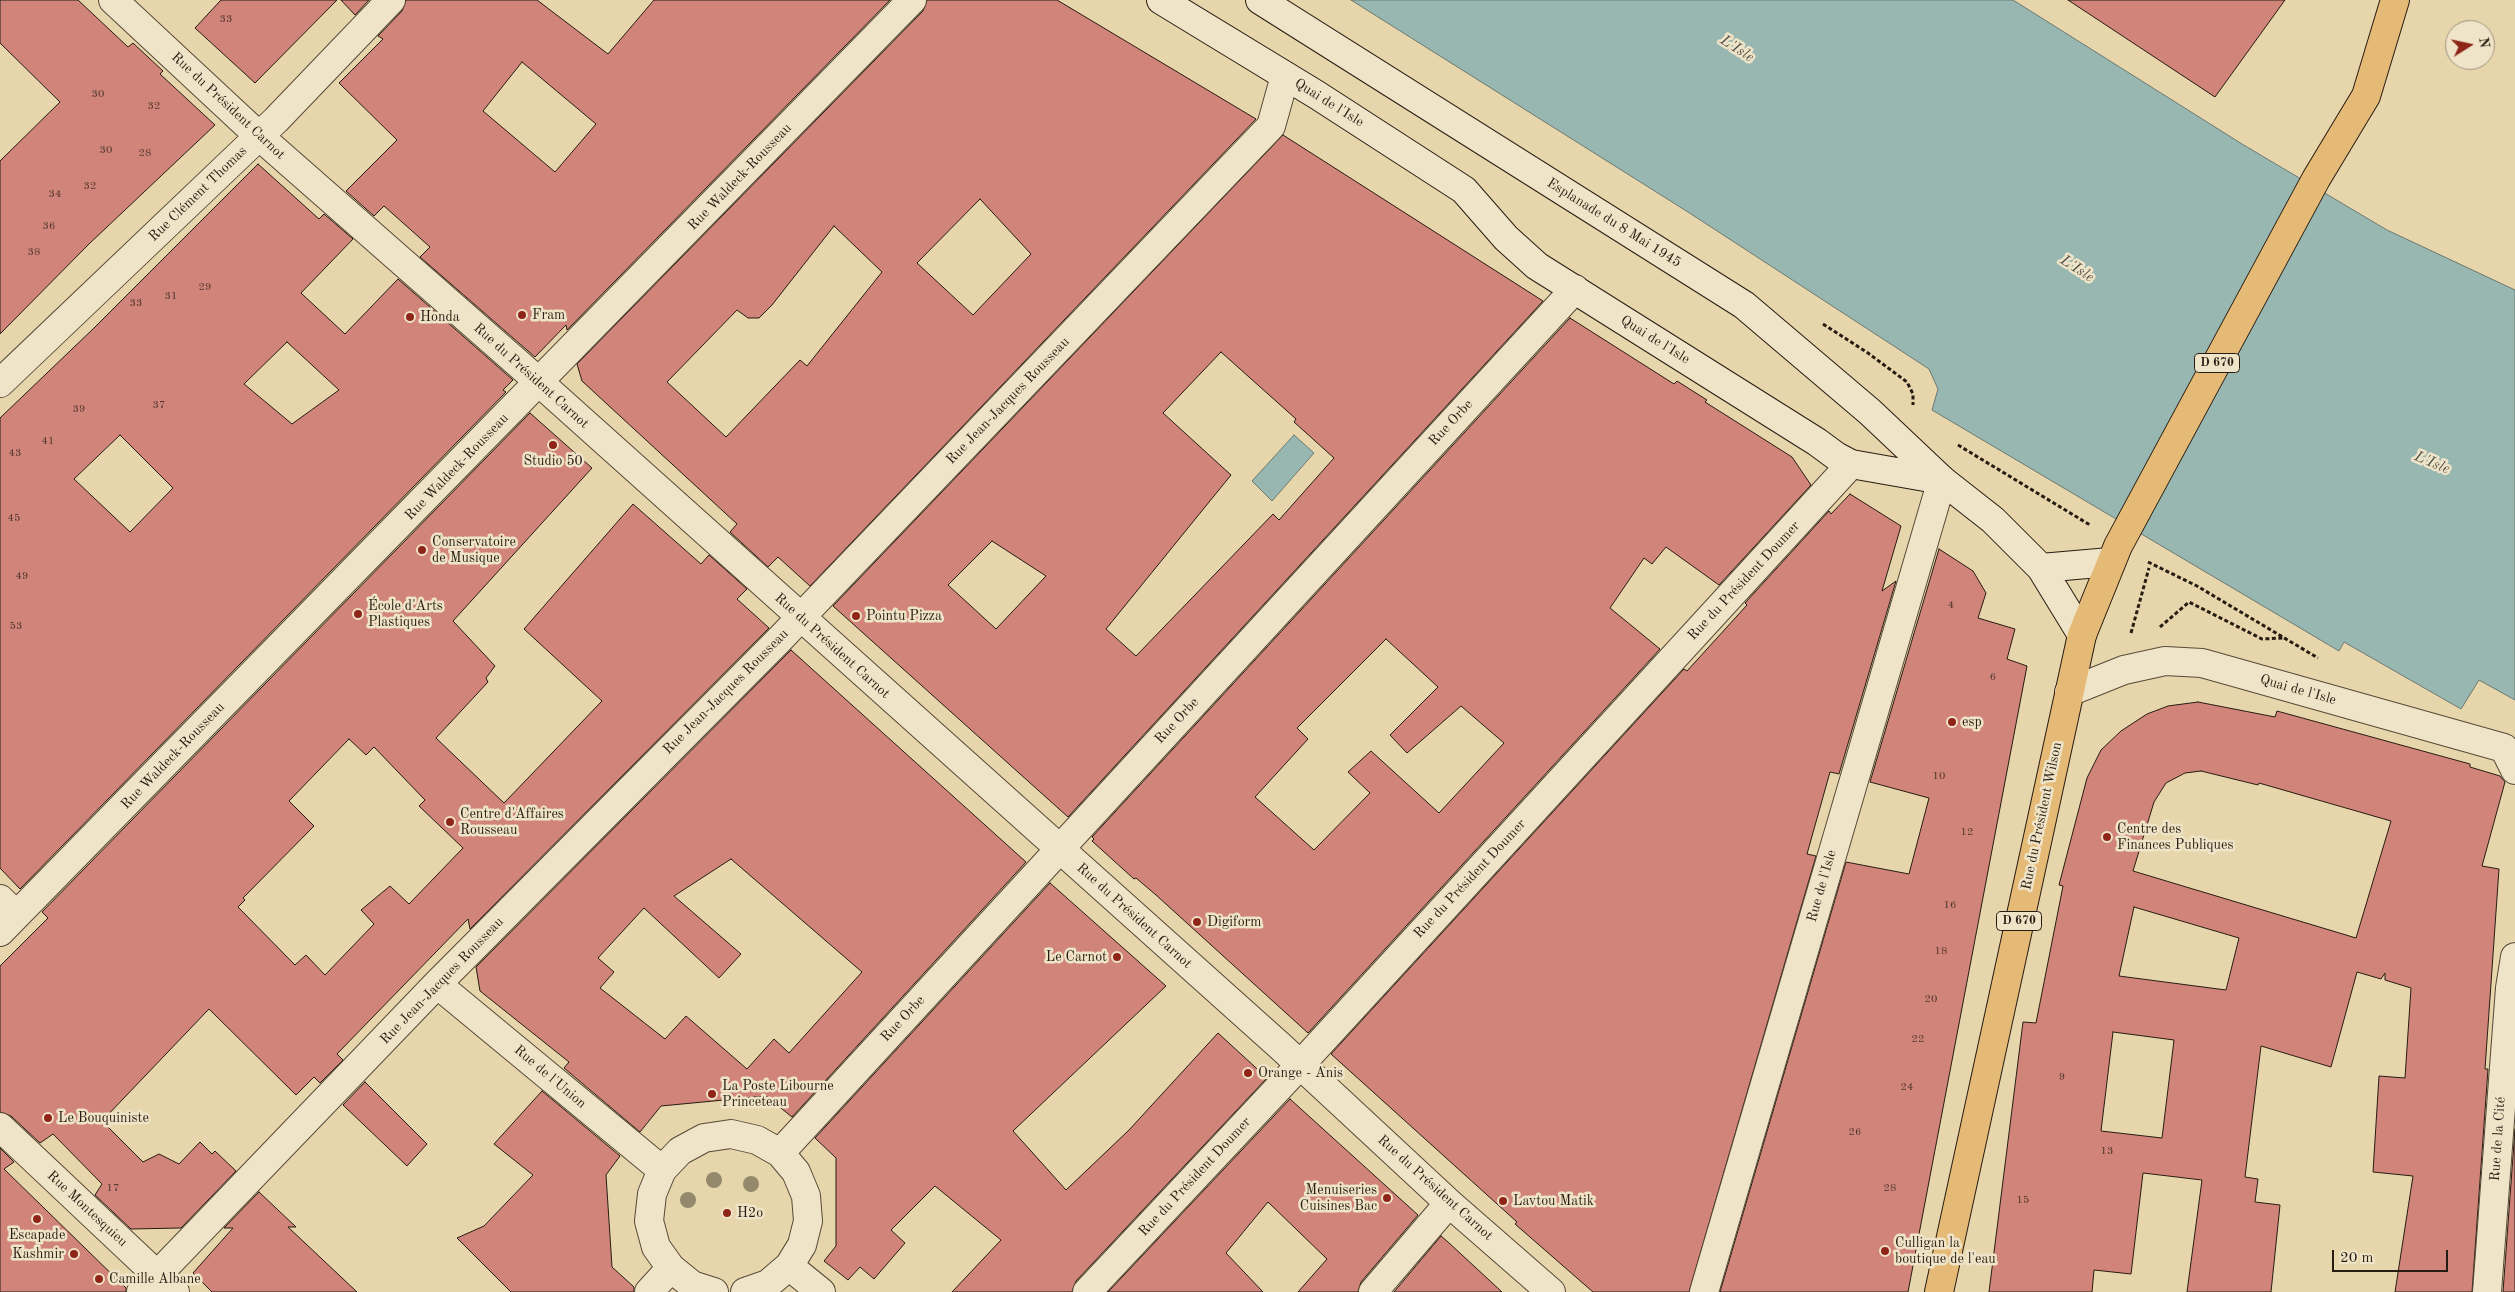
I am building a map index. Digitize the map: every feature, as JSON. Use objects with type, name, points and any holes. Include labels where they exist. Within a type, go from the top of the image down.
[{"type":"main road","name":"D 670","points":[[2114,554],[2316,179],[2366,96],[2395,0]]},
{"type":"main road","name":"Rue du Président Wilson","points":[[1939,1292],[2082,635],[2114,554]]},
{"type":"main road","name":"Rue du Président Wilson","points":[[1956,1292],[1969,1149]]},
{"type":"street","name":"Rue du Président Carnot","points":[[113,0],[259,136],[539,382],[1301,1064],[1449,1203],[1551,1292]]},
{"type":"street","name":"Rue Clément Thomas","points":[[0,383],[259,136],[391,0]]},
{"type":"street","name":"Rue Waldeck-Rousseau","points":[[5,915],[539,382],[912,0]]},
{"type":"street","name":"Quai de l'Isle","points":[[1161,0],[1464,190],[1523,255],[1536,266],[1851,464],[1942,480],[1993,520],[2041,568],[2082,635]]},
{"type":"street","name":"Esplanade du 8 Mai 1945","points":[[1260,0],[1744,305],[1870,412],[1942,480]]},
{"type":"street","name":"Rue Jean-Jacques Rousseau","points":[[158,1286],[437,984],[800,617],[1270,126],[1285,76]]},
{"type":"street","name":"Rue Orbe","points":[[780,1154],[1575,289]]},
{"type":"street","name":"Rue du Président Doumer","points":[[1086,1292],[1301,1064],[1851,464]]},
{"type":"street","name":"Rue de l'Isle","points":[[1704,1292],[1942,480]]},
{"type":"street","points":[[2041,568],[2114,554]]},
{"type":"street","name":"Quai de l'Isle","points":[[2069,692],[2124,670],[2157,662],[2202,663],[2504,748],[2515,770]]},
{"type":"street","name":"Rue de la Cité","points":[[2487,1292],[2510,988],[2515,957]]},
{"type":"street","name":"Rue de l'Union","points":[[437,984],[662,1170]]},
{"type":"street","name":"Rue Montesquieu","points":[[0,1127],[158,1286]]},
{"type":"street","points":[[714,1292],[692,1285],[671,1268],[656,1247],[649,1221],[652,1194],[662,1170],[680,1150],[704,1138],[730,1134],[757,1140],[780,1154],[796,1172],[806,1196],[808,1220],[802,1245],[789,1266],[768,1284],[745,1292]]},
{"type":"street","points":[[1373,1292],[1449,1203]]},
{"type":"street","points":[[789,1266],[821,1292]]},
{"type":"street","points":[[649,1292],[671,1268]]},
{"type":"path","points":[[2137,633],[2130,633],[2150,563],[2197,586],[2283,638],[2262,638],[2189,602],[2153,633]]},
{"type":"water","name":"L'Isle","points":[[1351,0],[2013,0],[2242,144],[2387,230],[2515,290],[2515,700],[2479,680],[2461,709],[2344,642],[2339,651],[1932,410],[1938,389],[1929,369],[1688,212]]},
{"type":"water","points":[[1294,435],[1314,453],[1272,501],[1252,481]]},
{"type":"building","points":[[0,0],[78,0],[128,47],[133,43],[163,71],[160,74],[215,125],[89,244],[0,334],[0,161],[60,102],[0,43]]},
{"type":"building","points":[[221,0],[337,0],[255,83],[195,28]]},
{"type":"building","points":[[341,0],[369,0],[355,15]]},
{"type":"building","points":[[406,0],[537,0],[608,54],[654,0],[890,0],[567,330],[566,325],[535,357],[420,257],[430,247],[384,206],[374,216],[346,191],[397,140],[339,83],[383,39],[378,36],[402,11]],"holes":[[[522,62],[596,124],[555,172],[483,111]]]},
{"type":"building","points":[[927,0],[1057,0],[1256,119],[810,586],[778,557],[768,567],[730,532],[737,524],[582,381],[577,364],[923,11]],"holes":[[[980,199],[1031,254],[973,315],[917,263]],[[834,226],[882,272],[807,366],[800,360],[726,437],[667,382],[737,310],[748,318],[759,318],[772,305]]]},
{"type":"building","points":[[2068,0],[2285,0],[2215,97]]},
{"type":"building","points":[[1283,135],[1543,301],[1068,817],[833,606]],"holes":[[[1221,352],[1296,419],[1294,422],[1334,458],[1279,520],[1273,514],[1136,656],[1106,629],[1231,475],[1163,413]],[[992,541],[1046,576],[996,629],[948,585]]]},
{"type":"building","points":[[258,164],[319,219],[324,214],[353,239],[301,293],[345,334],[398,279],[513,380],[503,390],[506,392],[20,889],[0,868],[0,418],[94,328]],"holes":[[[287,342],[339,390],[292,424],[244,384]],[[120,435],[173,488],[130,532],[74,479]]]},
{"type":"building","points":[[1570,318],[1674,384],[1677,381],[1707,400],[1705,402],[1792,457],[1811,485],[1719,585],[1666,547],[1652,564],[1644,558],[1610,608],[1660,649],[1308,1033],[1156,895],[1136,878],[1134,879],[1092,841],[1094,839],[1092,837]],"holes":[[[1386,639],[1438,687],[1390,735],[1407,753],[1461,706],[1504,743],[1439,813],[1371,751],[1348,772],[1370,793],[1314,850],[1255,797],[1308,739],[1297,728]]]},
{"type":"building","points":[[530,413],[592,468],[453,621],[495,666],[486,678],[488,682],[436,738],[504,803],[602,701],[524,629],[633,504],[701,564],[709,555],[747,589],[737,599],[769,628],[470,929],[468,919],[337,1054],[343,1060],[320,1083],[314,1077],[296,1095],[209,1009],[102,1121],[143,1162],[159,1154],[179,1164],[200,1142],[212,1154],[215,1151],[236,1171],[181,1228],[131,1229],[95,1195],[102,1184],[53,1134],[40,1143],[11,1116],[0,1112],[0,966],[48,918],[42,912]],"holes":[[[349,739],[366,755],[374,747],[425,800],[419,806],[463,848],[409,904],[390,886],[361,910],[374,924],[325,975],[306,955],[295,965],[238,907],[245,900],[243,898],[314,826],[289,801]]]},
{"type":"building","points":[[1850,494],[1901,526],[1882,591],[1896,581],[1839,774],[1830,772],[1807,854],[1816,856],[1689,1292],[1593,1292],[1515,1224],[1517,1222],[1331,1054],[1684,669],[1687,671],[1747,605],[1745,603],[1829,511],[1831,514]]},
{"type":"building","points":[[1939,549],[1973,571],[1986,593],[1978,618],[2015,629],[2007,659],[2027,666],[1908,1292],[1720,1292],[1846,862],[1909,874],[1929,798],[1870,782]]},
{"type":"building","points":[[791,650],[1026,862],[792,1117],[766,1096],[661,1106],[640,1132],[564,1068],[569,1062],[480,991],[476,967]],"holes":[[[731,859],[862,972],[789,1053],[774,1039],[747,1069],[686,1016],[665,1039],[600,988],[614,972],[598,958],[644,908],[719,978],[741,954],[674,896]]]},
{"type":"building","points":[[2198,702],[2275,717],[2277,711],[2470,764],[2470,767],[2500,776],[2505,782],[2482,866],[2499,869],[2485,1069],[2488,1069],[2472,1292],[2395,1292],[2413,1176],[2373,1172],[2379,1076],[2405,1078],[2411,988],[2385,980],[2385,973],[2381,979],[2357,972],[2331,1067],[2261,1046],[2245,1177],[2258,1179],[2255,1202],[2280,1205],[2271,1292],[2187,1292],[2202,1180],[2143,1173],[2131,1274],[2094,1270],[2092,1292],[1989,1292],[2023,1022],[2036,1023],[2063,886],[2059,885],[2087,778],[2101,750],[2121,731],[2147,714],[2168,706]],"holes":[[[2201,771],[2258,785],[2259,783],[2391,821],[2356,938],[2133,871],[2154,802],[2166,783],[2185,773]],[[2134,907],[2239,938],[2226,990],[2119,976]],[[2113,1032],[2174,1040],[2162,1138],[2101,1131]]]},
{"type":"building","points":[[1050,883],[1166,986],[1013,1131],[1066,1190],[1129,1130],[1218,1033],[1267,1078],[1076,1281],[1072,1292],[952,1292],[1001,1240],[935,1186],[891,1230],[905,1243],[874,1279],[860,1267],[848,1280],[824,1261],[836,1246],[836,1158],[815,1138]]},
{"type":"building","points":[[365,1082],[427,1144],[407,1166],[343,1105]]},
{"type":"building","points":[[542,1091],[620,1156],[606,1175],[612,1267],[634,1287],[634,1292],[511,1292],[457,1238],[484,1226],[533,1175],[494,1144]]},
{"type":"building","points":[[1290,1099],[1418,1215],[1361,1282],[1358,1292],[1298,1292],[1327,1259],[1268,1202],[1226,1253],[1263,1292],[1108,1292]]},
{"type":"building","points":[[2515,1129],[2515,1292],[2503,1292]]},
{"type":"building","points":[[0,1148],[14,1162],[4,1169],[126,1288],[126,1292],[0,1292]]},
{"type":"building","points":[[259,1192],[296,1227],[288,1227],[357,1292],[212,1292],[193,1273],[233,1228],[224,1228]]},
{"type":"building","points":[[1441,1236],[1448,1242],[1502,1292],[1394,1292]]},
{"type":"place","name":"Fram","points":[[522,315]]},
{"type":"place","name":"Honda","points":[[410,317]]},
{"type":"place","name":"Studio 50","points":[[553,445]]},
{"type":"place","name":"Conservatoire de Musique","points":[[422,550]]},
{"type":"place","name":"École d'Arts Plastiques","points":[[358,614]]},
{"type":"place","name":"Pointu Pizza","points":[[856,616]]},
{"type":"place","name":"esp","points":[[1952,722]]},
{"type":"place","name":"Centre d'Affaires Rousseau","points":[[450,822]]},
{"type":"place","name":"Centre des Finances Publiques","points":[[2107,837]]},
{"type":"place","name":"Digiform","points":[[1197,922]]},
{"type":"place","name":"Le Carnot","points":[[1117,957]]},
{"type":"place","name":"Orange - Anis","points":[[1248,1073]]},
{"type":"place","name":"La Poste Libourne Princeteau","points":[[712,1094]]},
{"type":"place","name":"Le Bouquiniste","points":[[48,1118]]},
{"type":"place","name":"Menuiseries Cuisines Bac","points":[[1387,1198]]},
{"type":"place","name":"Lavtou Matik","points":[[1503,1201]]},
{"type":"place","name":"H2o","points":[[727,1213]]},
{"type":"place","name":"Escapade","points":[[37,1219]]},
{"type":"place","name":"Culligan la boutique de l'eau","points":[[1885,1251]]},
{"type":"place","name":"Kashmir","points":[[74,1254]]},
{"type":"place","name":"Camille Albane","points":[[99,1279]]}]
